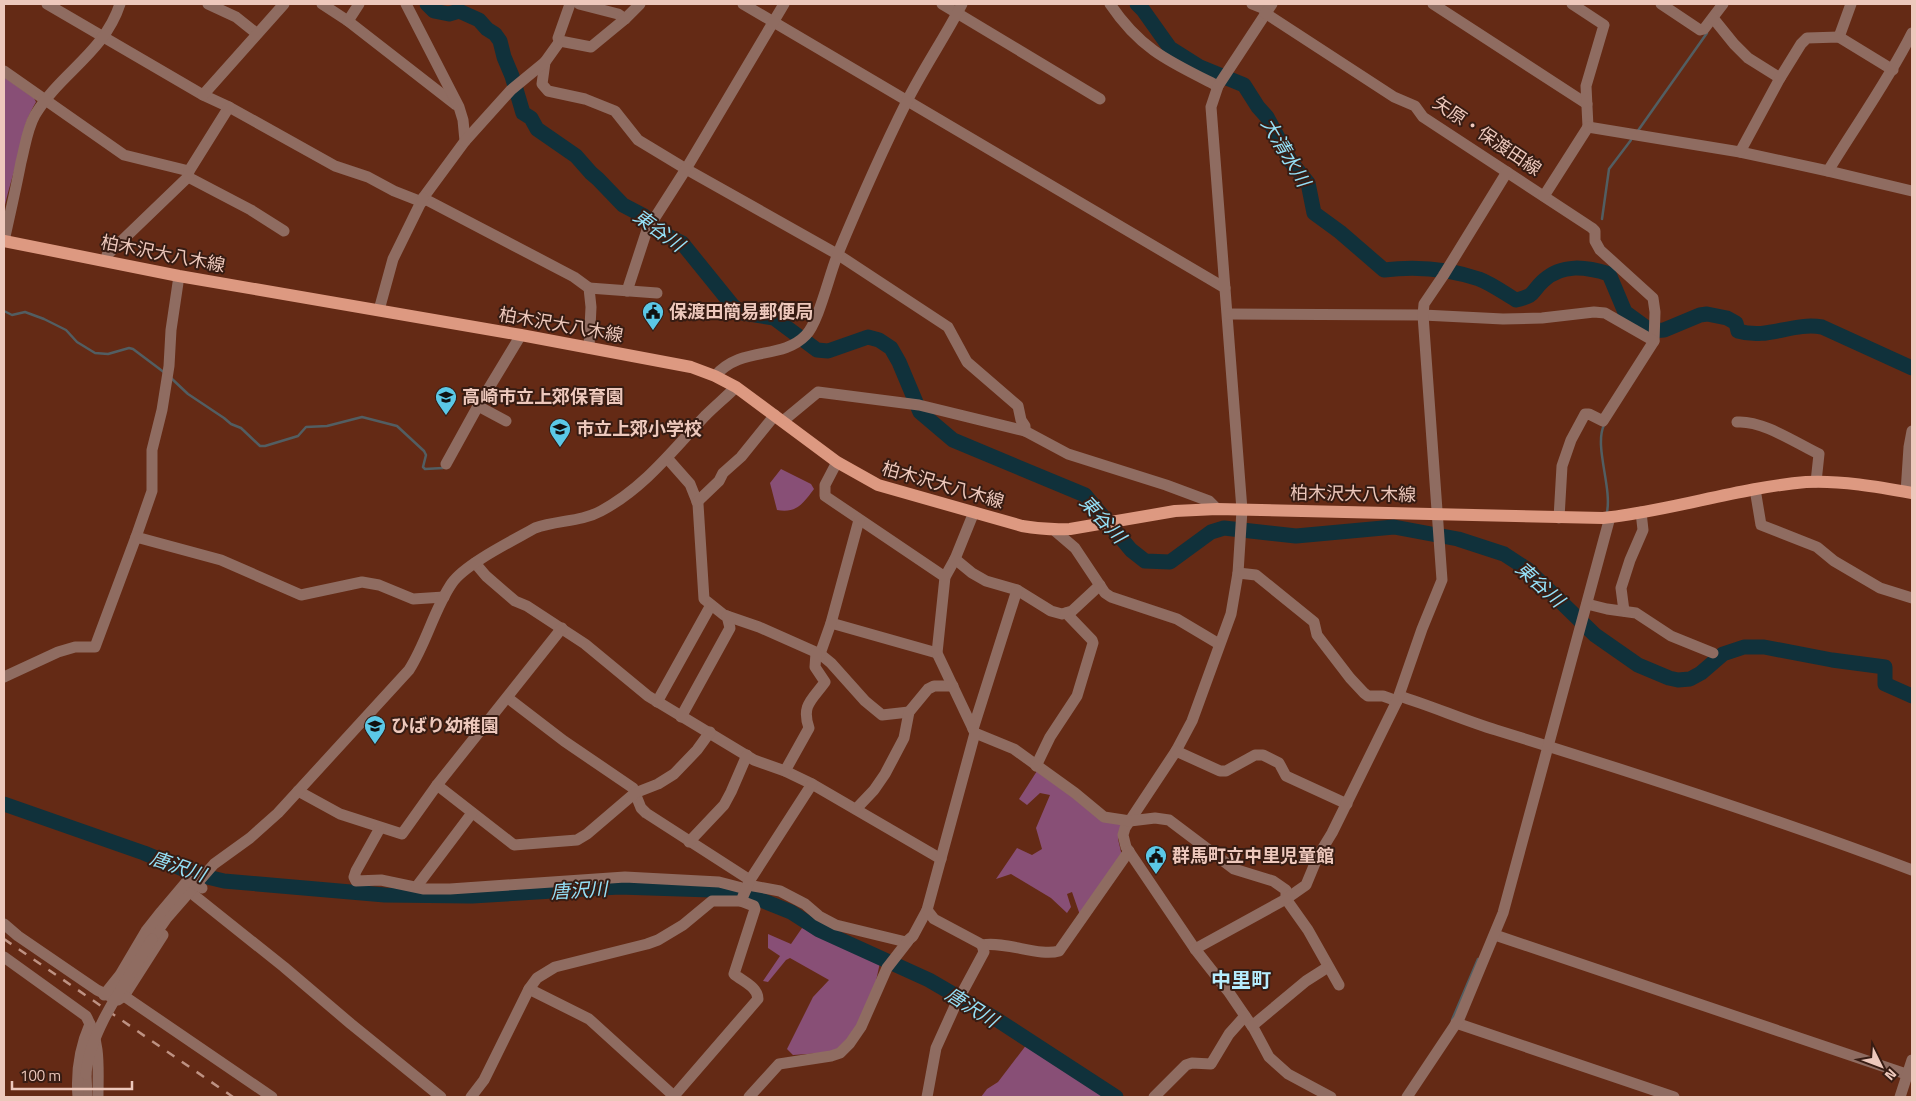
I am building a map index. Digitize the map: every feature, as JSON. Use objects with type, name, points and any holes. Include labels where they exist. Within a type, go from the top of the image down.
[{"type":"main road","name":"柏木沢大八木線","points":[[4,241],[179,276],[521,335],[691,367],[715,376],[736,387],[837,462],[866,480],[888,489],[1022,526],[1054,530],[1175,511],[1217,509],[1438,513],[1559,518],[1610,517],[1755,488],[1816,482],[1909,492]]},
{"type":"street","points":[[48,4],[203,95],[230,107],[335,166],[368,177],[394,191],[425,201],[574,277],[589,288],[657,293]]},
{"type":"street","points":[[4,241],[34,117],[46,100],[105,37],[116,17],[120,4]]},
{"type":"street","points":[[208,4],[236,17],[256,33]]},
{"type":"street","points":[[203,95],[256,33],[284,4]]},
{"type":"street","points":[[322,4],[348,21],[459,107]]},
{"type":"street","points":[[348,21],[359,4]]},
{"type":"street","points":[[406,4],[459,107],[463,120],[465,141]]},
{"type":"street","points":[[379,310],[393,259],[425,201],[465,141],[511,90],[545,62],[560,40],[558,38],[570,4]]},
{"type":"street","points":[[579,4],[618,14],[625,19]]},
{"type":"street","points":[[560,40],[591,47],[640,4]]},
{"type":"street","points":[[743,4],[1225,288]]},
{"type":"street","points":[[628,291],[647,230],[686,169],[784,4]]},
{"type":"street","points":[[942,4],[960,8],[1100,99]]},
{"type":"street","points":[[1110,4],[1137,38],[1149,49],[1171,63],[1219,83]]},
{"type":"street","name":"矢原・保渡田線","points":[[1252,4],[1268,9],[1394,97],[1415,106],[1423,117],[1544,196],[1588,127]]},
{"type":"street","points":[[1433,4],[1587,104]]},
{"type":"street","points":[[1661,4],[1700,30],[1704,29],[1723,4]]},
{"type":"street","points":[[1839,37],[1851,4]]},
{"type":"street","points":[[1578,6],[1604,25],[1586,86],[1588,127],[1740,152],[1912,191]]},
{"type":"street","points":[[715,376],[723,367],[734,361],[752,354],[789,348],[807,335],[814,321],[837,254],[907,101],[960,8]]},
{"type":"street","points":[[1268,9],[1219,83],[1211,107],[1242,510],[1238,574],[1231,614],[1201,700],[1176,751],[1125,828],[1123,835],[1124,842],[1129,851],[1194,949],[1228,991],[1252,1026],[1269,1057],[1288,1074],[1330,1097]]},
{"type":"street","points":[[1713,18],[1748,58],[1780,78]]},
{"type":"street","points":[[1828,171],[1893,70],[1912,33]]},
{"type":"street","points":[[1740,152],[1780,78],[1801,44],[1807,38],[1839,37],[1893,70]]},
{"type":"street","points":[[545,62],[542,84],[548,91],[585,99],[615,111],[638,140],[837,254],[948,327],[967,362],[1018,406],[1025,431]]},
{"type":"street","points":[[4,71],[124,155],[188,174],[252,210],[284,231]]},
{"type":"street","points":[[107,261],[107,255],[188,174],[230,107]]},
{"type":"street","points":[[1194,949],[1286,899],[1306,884],[1318,856],[1398,699],[1422,629],[1442,580],[1423,315],[1424,304],[1507,172]]},
{"type":"street","points":[[1544,196],[1596,231],[1595,241],[1600,250],[1653,298],[1655,322],[1654,339],[1603,421],[1589,414],[1583,416],[1571,440],[1562,466],[1559,518]]},
{"type":"street","points":[[4,677],[58,652],[75,647],[96,647],[152,491],[152,450],[162,410],[169,366],[171,330],[179,276]]},
{"type":"street","points":[[589,288],[591,307],[589,348]]},
{"type":"street","points":[[1228,314],[1423,315],[1503,319],[1542,318],[1594,312],[1605,313],[1654,339]]},
{"type":"street","points":[[446,464],[521,335]]},
{"type":"street","points":[[4,924],[18,936],[104,995],[118,1000],[124,996],[156,945],[214,864],[250,838],[278,813],[410,670],[424,646],[444,597],[459,575],[475,563],[535,528],[546,524],[581,519],[602,511],[650,476],[706,415],[736,387]]},
{"type":"street","points":[[697,502],[719,481],[723,473],[779,418],[818,392],[920,405],[1025,431],[1068,454],[1166,485],[1209,501],[1217,509]]},
{"type":"street","points":[[478,406],[506,421]]},
{"type":"street","points":[[1736,422],[1747,421],[1758,425],[1819,454],[1816,482]]},
{"type":"street","points":[[1909,492],[1909,447],[1912,431]]},
{"type":"street","points":[[667,458],[690,484],[697,502],[704,573],[703,594],[711,606],[726,616],[759,627],[818,654],[831,663],[865,701],[882,715],[909,712]]},
{"type":"street","points":[[837,462],[825,486],[825,496],[945,577]]},
{"type":"street","points":[[1755,488],[1761,525],[1817,547],[1834,561],[1880,588],[1912,598]]},
{"type":"street","points":[[974,512],[945,577],[937,653],[974,731],[986,739],[1009,746],[1075,793],[1104,818],[1130,821],[1155,818],[1169,820],[1234,869],[1273,881],[1279,885],[1286,890],[1286,899],[1308,930],[1339,985]]},
{"type":"street","points":[[1624,611],[1621,588],[1630,560],[1643,530],[1641,512]]},
{"type":"street","points":[[1407,1097],[1456,1023],[1495,935],[1506,905],[1610,517]]},
{"type":"street","points":[[785,771],[809,728],[805,715],[808,705],[825,682],[815,667],[818,654],[831,623],[858,520]]},
{"type":"street","points":[[1054,530],[1075,548],[1105,593],[1111,597],[1177,619],[1219,644]]},
{"type":"street","points":[[136,537],[222,560],[302,595],[362,582],[379,585],[413,600],[444,597]]},
{"type":"street","points":[[954,559],[986,581],[1017,590],[1051,611],[1062,614],[1072,611],[1100,586]]},
{"type":"street","points":[[475,563],[486,576],[515,601],[527,606],[585,644],[657,702],[747,755],[812,784],[940,859]]},
{"type":"street","points":[[1238,574],[1256,575],[1314,622],[1317,635],[1350,678],[1368,696],[1398,699],[1548,746],[1861,850],[1912,870]]},
{"type":"street","points":[[749,1097],[779,1064],[831,1056],[840,1053],[850,1043],[861,1027],[887,968],[908,941],[927,910],[974,731],[1017,590]]},
{"type":"street","points":[[657,702],[711,606]]},
{"type":"street","points":[[1587,606],[1636,613],[1671,636],[1713,653]]},
{"type":"street","points":[[1036,766],[1050,737],[1077,696],[1093,644],[1092,640],[1066,612]]},
{"type":"street","points":[[681,716],[730,628],[726,616]]},
{"type":"street","points":[[831,623],[937,653]]},
{"type":"street","points":[[298,791],[340,814],[402,834],[437,785],[562,628]]},
{"type":"street","points":[[856,809],[874,790],[893,760],[904,738],[909,712],[928,689],[934,686],[953,686]]},
{"type":"street","points":[[508,698],[564,741],[633,788],[646,813],[689,842],[747,886]]},
{"type":"street","points":[[437,785],[514,845],[549,841],[567,842],[577,840],[587,834],[635,793],[658,784],[674,774],[697,750],[710,732]]},
{"type":"street","points":[[1176,751],[1220,771],[1226,771],[1254,755],[1263,754],[1280,763],[1286,776],[1346,804]]},
{"type":"street","points":[[689,842],[724,805],[747,755]]},
{"type":"street","points":[[741,901],[747,886],[812,784]]},
{"type":"street","points":[[417,886],[472,813]]},
{"type":"street","points":[[380,828],[356,871],[354,880],[358,882],[385,880],[424,889],[450,889],[625,877],[719,882],[780,891],[805,904],[819,916],[836,924],[908,941]]},
{"type":"street","points":[[927,910],[934,919],[982,945],[993,943],[1049,952],[1059,951],[1129,851]]},
{"type":"street","points":[[104,995],[120,976],[160,912],[188,880],[284,967],[441,1097]]},
{"type":"street","points":[[86,1097],[86,1074],[90,1054],[98,1033],[152,939],[197,887]]},
{"type":"street","points":[[471,1097],[484,1080],[529,989],[537,978],[555,967],[658,940],[683,925],[716,899],[741,901],[754,906],[756,909],[734,974],[754,989],[758,994],[758,999],[675,1097],[589,1019],[529,989]]},
{"type":"street","points":[[1495,935],[1910,1075]]},
{"type":"street","points":[[927,1097],[936,1048],[955,1006],[983,955],[982,945]]},
{"type":"street","points":[[4,957],[81,1011],[90,1024],[97,1043],[98,1097]]},
{"type":"street","points":[[1252,1026],[1306,981],[1328,968]]},
{"type":"street","points":[[124,996],[272,1097]]},
{"type":"street","points":[[1154,1097],[1186,1065],[1192,1063],[1211,1064],[1229,1034],[1245,1016]]},
{"type":"street","points":[[1456,1023],[1674,1097]]},
{"type":"street","points":[[78,1097],[79,1062],[90,1024]]},
{"type":"street","points":[[1900,1097],[1910,1075],[1912,1060]]},
{"type":"street","points":[[79,1062],[98,1065]]},
{"type":"shaded area","points":[[4,77],[34,98],[36,102],[25,127],[4,209]]},
{"type":"shaded area","points":[[781,469],[811,484],[814,489],[795,509],[777,510],[770,483]]},
{"type":"shaded area","points":[[1037,771],[1122,823],[1118,839],[1122,856],[1080,915],[1072,892],[1067,894],[1071,907],[1067,913],[1051,898],[1011,874],[996,879],[1017,848],[1032,855],[1042,849],[1036,828],[1050,795],[1040,793],[1027,805],[1019,799]]},
{"type":"shaded area","points":[[802,928],[845,940],[881,958],[874,990],[861,1022],[836,1052],[793,1055],[787,1049],[813,997],[829,980],[790,958],[786,960],[768,982],[763,981],[780,956],[768,948],[768,934],[791,944]]},
{"type":"shaded area","points":[[1027,1044],[1073,1069],[1118,1097],[981,1097],[987,1089],[998,1082]]},
{"type":"waterway","name":"東谷川","points":[[427,4],[434,11],[449,14],[459,11],[479,20],[487,29],[495,34],[500,41],[523,113],[531,118],[537,129],[576,156],[623,205],[644,216],[656,230],[682,243],[733,306],[743,313],[774,318],[817,350],[828,351],[868,337],[879,340],[891,348],[899,362],[920,412],[953,440],[1085,495],[1131,550],[1145,561],[1170,562],[1211,532],[1224,528],[1296,536],[1394,527],[1458,539],[1504,554],[1527,569],[1595,635],[1638,665],[1669,678],[1678,680],[1690,679],[1701,673],[1723,654],[1744,647],[1764,647],[1832,660],[1885,667],[1885,684],[1912,696]]},
{"type":"waterway","name":"大清水川","points":[[1137,4],[1170,48],[1200,67],[1244,85],[1267,117],[1291,162],[1308,183],[1314,213],[1340,232],[1384,270],[1420,268],[1456,273],[1484,281],[1516,300],[1530,295],[1543,281],[1558,271],[1583,268],[1609,274],[1625,312],[1651,331],[1664,330],[1700,315],[1707,314],[1727,318],[1736,323],[1738,331],[1749,333],[1811,326],[1822,327],[1912,368]]},
{"type":"waterway","points":[[1637,132],[1707,33]]},
{"type":"waterway","points":[[1602,219],[1609,169],[1631,140]]},
{"type":"waterway","points":[[4,311],[12,315],[25,312],[44,319],[66,330],[77,342],[95,353],[108,354],[129,348],[133,349],[165,373]]},
{"type":"waterway","points":[[171,378],[188,394],[231,424],[241,428],[260,446],[298,436],[306,427],[327,426],[362,417],[397,426],[424,451],[426,455],[423,467],[425,469],[443,468]]},
{"type":"waterway","points":[[1604,425],[1601,434],[1601,444],[1608,502],[1607,512]]},
{"type":"waterway","name":"唐沢川","points":[[4,804],[144,853],[195,874],[224,881],[385,895],[472,896],[619,887],[711,890],[751,896],[791,912],[819,930],[929,980],[996,1019],[1116,1097]]},
{"type":"waterway","points":[[1452,1020],[1478,959]]},
{"type":"railway","points":[[4,939],[233,1097]]},
{"type":"place","name":"保渡田簡易郵便局","points":[[653,331]]},
{"type":"place","name":"高崎市立上郊保育園","points":[[446,416]]},
{"type":"place","name":"市立上郊小学校","points":[[560,448]]},
{"type":"place","name":"ひばり幼稚園","points":[[375,745]]},
{"type":"place","name":"群馬町立中里児童館","points":[[1156,875]]},
{"type":"district","name":"中里町","points":[[1241,980]]}]
